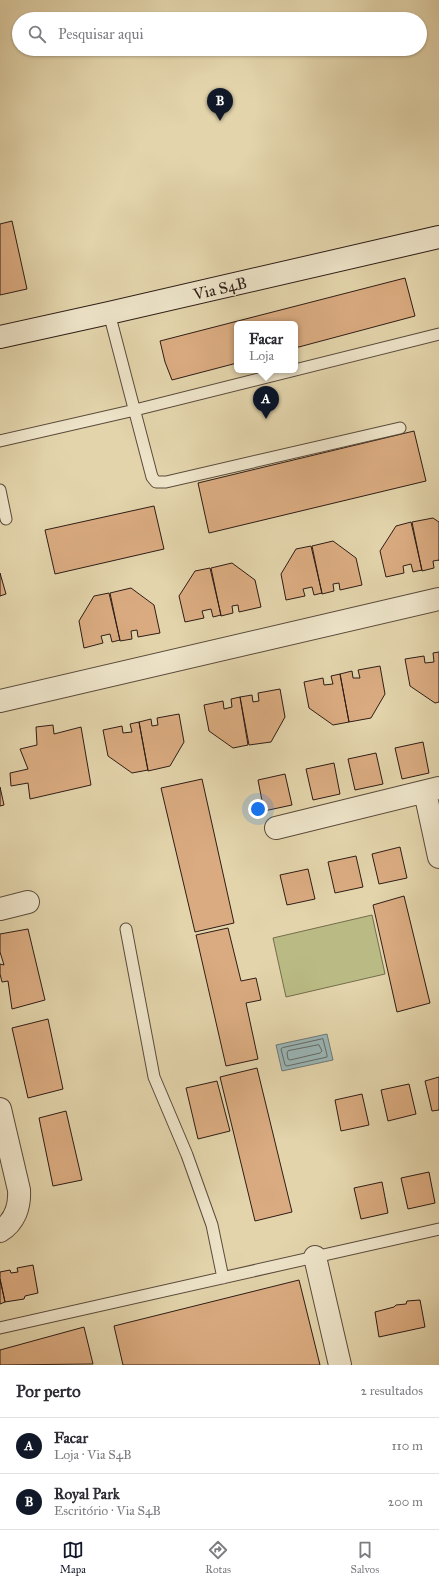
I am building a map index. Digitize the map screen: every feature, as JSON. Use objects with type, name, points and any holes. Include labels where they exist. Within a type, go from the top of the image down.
[{"type":"street","name":"Via S4B","points":[[0,337],[439,237]]},
{"type":"street","points":[[0,701],[439,599]]},
{"type":"street","points":[[276,828],[432,790],[439,857]]},
{"type":"street","points":[[0,909],[28,902]]},
{"type":"street","points":[[0,1109],[20,1200],[14,1218],[0,1230]]},
{"type":"street","points":[[314,1257],[340,1365]]},
{"type":"lane","points":[[109,313],[152,477],[156,482],[166,482],[400,428]]},
{"type":"lane","points":[[298,369],[439,334]]},
{"type":"lane","points":[[0,441],[135,410],[283,373]]},
{"type":"lane","points":[[0,490],[6,519]]},
{"type":"lane","points":[[126,929],[154,1077],[187,1155],[212,1225],[223,1278]]},
{"type":"lane","points":[[0,1328],[439,1229]]},
{"type":"green space","points":[[372,915],[385,974],[286,997],[273,938]]},
{"type":"water","points":[[327,1034],[333,1060],[282,1071],[276,1045]]},
{"type":"building","points":[[12,221],[27,289],[0,295],[0,224]]},
{"type":"building","points":[[405,278],[415,316],[298,347],[298,321],[238,321]]},
{"type":"building","points":[[234,322],[234,364],[172,380],[165,362],[160,341]]},
{"type":"building","points":[[414,431],[426,481],[209,533],[198,483]]},
{"type":"building","points":[[154,506],[164,549],[55,574],[45,530]]},
{"type":"building","points":[[433,518],[439,522],[439,560],[433,561],[434,568],[422,571],[412,522]]},
{"type":"building","points":[[411,522],[422,570],[413,572],[411,564],[403,566],[404,573],[386,577],[380,551],[396,526]]},
{"type":"building","points":[[333,541],[356,558],[362,585],[340,590],[339,583],[333,584],[334,591],[322,594],[312,546]]},
{"type":"building","points":[[311,546],[322,593],[314,595],[312,587],[303,589],[305,596],[286,600],[281,574],[296,549]]},
{"type":"building","points":[[232,563],[255,580],[261,607],[239,612],[238,605],[232,606],[233,613],[221,616],[211,568]]},
{"type":"building","points":[[210,568],[221,615],[213,617],[211,609],[202,611],[204,618],[185,622],[179,596],[195,571]]},
{"type":"building","points":[[0,573],[6,594],[0,596]]},
{"type":"building","points":[[131,588],[154,605],[160,633],[138,637],[137,630],[131,631],[132,639],[120,641],[110,593]]},
{"type":"building","points":[[109,593],[120,640],[112,642],[110,634],[101,636],[103,643],[84,648],[79,621],[94,596]]},
{"type":"building","points":[[439,652],[439,702],[435,703],[410,686],[405,659],[424,656],[425,663],[434,662],[433,653]]},
{"type":"building","points":[[380,666],[385,694],[371,718],[349,722],[340,674],[352,671],[353,678],[360,678],[358,670]]},
{"type":"building","points":[[340,674],[349,722],[333,725],[309,708],[304,682],[323,678],[324,685],[333,684],[331,676]]},
{"type":"building","points":[[280,689],[285,717],[271,742],[249,745],[240,697],[252,695],[253,702],[259,701],[258,693]]},
{"type":"building","points":[[240,697],[248,745],[233,748],[209,731],[204,705],[223,701],[224,709],[232,707],[231,699]]},
{"type":"building","points":[[179,714],[184,742],[170,766],[148,771],[139,722],[151,719],[152,726],[158,725],[157,718]]},
{"type":"building","points":[[139,722],[148,770],[132,773],[108,756],[103,730],[122,726],[123,733],[132,732],[130,724]]},
{"type":"building","points":[[53,725],[54,734],[81,727],[91,785],[30,799],[28,783],[11,786],[10,773],[28,769],[20,749],[37,745],[36,727]]},
{"type":"building","points":[[423,742],[429,773],[402,779],[395,748]]},
{"type":"building","points":[[376,753],[383,784],[355,790],[348,759]]},
{"type":"building","points":[[334,763],[340,794],[313,800],[306,769]]},
{"type":"building","points":[[285,774],[292,805],[264,811],[258,780]]},
{"type":"building","points":[[202,779],[234,923],[195,932],[161,788]]},
{"type":"building","points":[[0,787],[4,805],[0,806]]},
{"type":"building","points":[[400,847],[407,878],[379,884],[372,854]]},
{"type":"building","points":[[356,856],[363,887],[335,893],[328,862]]},
{"type":"building","points":[[308,869],[315,899],[287,905],[280,875]]},
{"type":"building","points":[[404,896],[430,1003],[397,1012],[373,905]]},
{"type":"building","points":[[228,928],[241,981],[256,978],[261,1000],[246,1003],[258,1059],[226,1066],[196,935]]},
{"type":"building","points":[[28,929],[45,1000],[12,1009],[8,981],[2,982],[0,974],[0,964],[4,965],[0,952],[0,934]]},
{"type":"building","points":[[48,1019],[63,1089],[28,1098],[12,1028]]},
{"type":"building","points":[[257,1068],[292,1212],[255,1221],[220,1077]]},
{"type":"building","points":[[439,1077],[439,1110],[432,1111],[425,1081]]},
{"type":"building","points":[[217,1081],[230,1131],[198,1139],[186,1088]]},
{"type":"building","points":[[409,1084],[416,1114],[388,1121],[381,1090]]},
{"type":"building","points":[[362,1094],[369,1125],[341,1131],[335,1100]]},
{"type":"building","points":[[66,1111],[82,1180],[53,1186],[39,1118]]},
{"type":"building","points":[[429,1172],[435,1203],[408,1209],[401,1178]]},
{"type":"building","points":[[382,1182],[388,1213],[361,1219],[354,1188]]},
{"type":"building","points":[[33,1265],[38,1293],[25,1296],[24,1299],[5,1302],[0,1272],[10,1270],[11,1273],[18,1272],[17,1268]]},
{"type":"building","points":[[0,1279],[5,1302],[0,1304]]},
{"type":"building","points":[[299,1280],[320,1365],[123,1365],[114,1326]]},
{"type":"building","points":[[420,1300],[425,1327],[379,1337],[375,1312],[394,1307],[396,1305],[406,1304],[407,1301]]},
{"type":"building","points":[[84,1327],[93,1364],[0,1365],[0,1350]]},
{"type":"place","name":"Royal Park","points":[[220,121]]},
{"type":"place","name":"Facar","points":[[266,419]]}]
